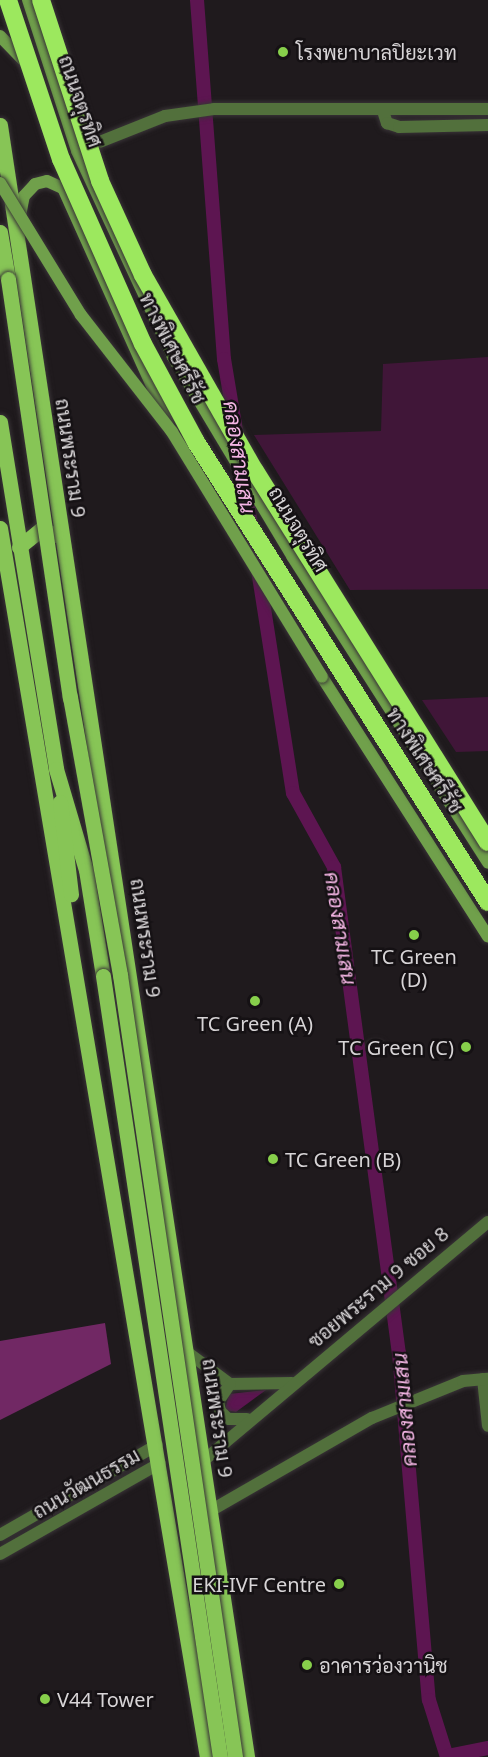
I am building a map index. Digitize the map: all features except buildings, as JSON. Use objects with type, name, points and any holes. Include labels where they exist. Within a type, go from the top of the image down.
[{"type":"highway","name":"ทางพิเศษศรีรัช","points":[[8,0],[61,159],[143,344],[196,442],[488,902]]},
{"type":"highway","name":"ทางพิเศษศรีรัช","points":[[41,0],[100,181],[142,275],[255,471],[488,842]]},
{"type":"main road","name":"ถนนจตุรทิศ","points":[[28,0],[57,98],[77,151],[173,357],[355,655],[488,863]]},
{"type":"main road","points":[[0,36],[57,98]]},
{"type":"main road","name":"ถนนพระราม 9","points":[[0,125],[247,1757]]},
{"type":"main road","points":[[77,151],[61,170],[63,188],[172,432]]},
{"type":"main road","points":[[17,229],[24,196],[35,184],[47,181],[63,188]]},
{"type":"main road","points":[[0,183],[81,315],[172,432],[322,677],[488,937]]},
{"type":"main road","name":"ถนนพระราม 9","points":[[0,232],[70,698],[120,975],[235,1757]]},
{"type":"main road","points":[[0,423],[2,451],[56,769],[90,1052]]},
{"type":"main road","points":[[14,514],[40,523],[58,510]]},
{"type":"main road","points":[[0,528],[157,1445],[207,1757]]},
{"type":"main road","points":[[19,547],[40,529],[62,540]]},
{"type":"main road","points":[[56,769],[86,870],[219,1757]]},
{"type":"main road","points":[[157,1445],[197,1420]]},
{"type":"main road","points":[[160,1463],[199,1436]]},
{"type":"street","points":[[77,151],[188,112],[214,109],[383,111],[486,109],[486,125],[399,127],[387,123],[383,111]]},
{"type":"street","name":"ซอยพระราม 9 ซอย 8","points":[[203,1461],[247,1419],[488,1222]]},
{"type":"street","points":[[187,1352],[230,1384],[292,1383]]},
{"type":"street","points":[[210,1511],[372,1418],[463,1381],[485,1379],[488,1426]]},
{"type":"street","points":[[230,1384],[218,1402],[220,1411],[228,1419],[247,1419]]},
{"type":"street","name":"ถนนวัฒนธรรม","points":[[0,1535],[157,1445]]},
{"type":"street","name":"ถนนวัฒนธรรม","points":[[0,1554],[160,1463]]},
{"type":"shaded area","points":[[488,357],[488,589],[350,590],[254,435],[381,431],[383,364]]},
{"type":"shaded area","points":[[488,697],[488,751],[456,752],[422,700]]},
{"type":"shaded area","points":[[105,1323],[111,1364],[0,1420],[0,1341]]},
{"type":"shaded area","points":[[266,1390],[236,1412],[225,1410],[229,1394]]},
{"type":"waterway","name":"คลองสามเสน","points":[[197,0],[224,359],[236,431]]},
{"type":"waterway","name":"คลองสามเสน","points":[[243,474],[293,793],[334,867],[399,1353],[429,1700],[447,1757]]},
{"type":"waterway","points":[[447,1756],[488,1748]]},
{"type":"place","name":"โรงพยาบาลปิยะเวท","points":[[283,52]]},
{"type":"place","name":"TC Green (D)","points":[[414,935]]},
{"type":"place","name":"TC Green (A)","points":[[255,1001]]},
{"type":"place","name":"TC Green (C)","points":[[466,1047]]},
{"type":"place","name":"TC Green (B)","points":[[273,1159]]},
{"type":"place","name":"EKI-IVF Centre","points":[[339,1584]]},
{"type":"place","name":"อาคารว่องวานิช","points":[[307,1665]]},
{"type":"place","name":"V44 Tower","points":[[45,1699]]}]
